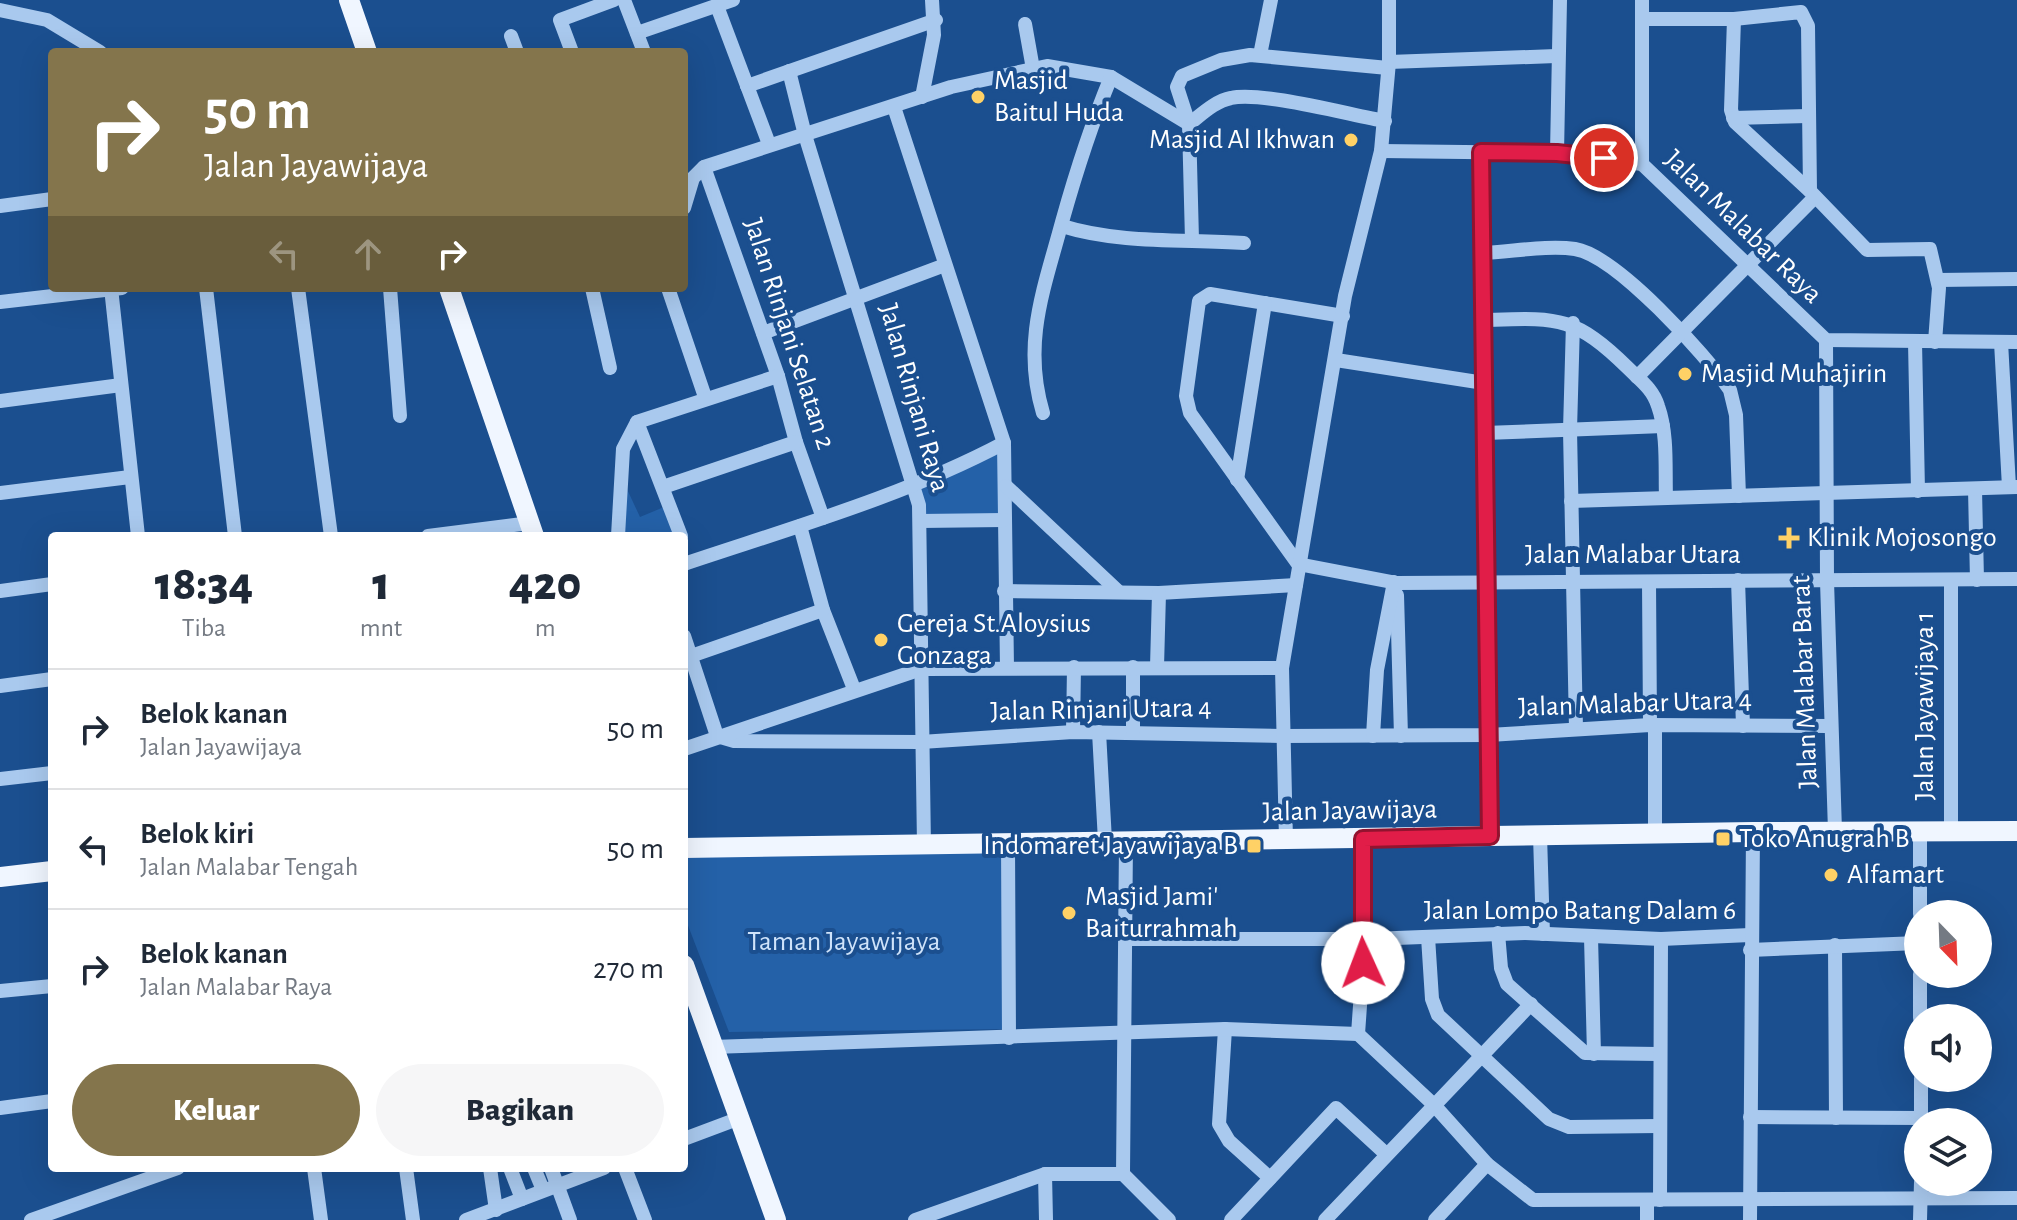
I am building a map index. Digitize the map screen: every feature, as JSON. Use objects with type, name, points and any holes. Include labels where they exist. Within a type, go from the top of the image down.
[{"type":"main road","points":[[349,0],[366,48]]},
{"type":"main road","points":[[450,292],[532,530]]},
{"type":"main road","name":"Jalan Jayawijaya","points":[[688,848],[1655,833],[2017,831]]},
{"type":"main road","points":[[0,877],[48,871]]},
{"type":"main road","points":[[688,977],[776,1220]]},
{"type":"street","points":[[570,48],[560,20],[614,0]]},
{"type":"street","points":[[624,0],[643,48]]},
{"type":"street","points":[[637,33],[733,0]]},
{"type":"street","points":[[922,97],[936,20],[932,0]]},
{"type":"street","points":[[1260,55],[1271,0]]},
{"type":"street","points":[[1286,840],[1282,668],[1343,316],[1381,151],[1389,65],[1389,0]]},
{"type":"street","points":[[1557,153],[1556,56],[1560,0]]},
{"type":"street","points":[[1642,0],[1642,164]]},
{"type":"street","points":[[717,6],[769,144]]},
{"type":"street","points":[[0,10],[47,20],[90,48]]},
{"type":"street","points":[[1637,377],[1813,194],[1808,116],[1808,26],[1802,14],[1796,11],[1734,19],[1642,19]]},
{"type":"street","points":[[1734,19],[1733,118],[1738,127],[1813,194],[1867,250],[1928,248],[1938,280],[1935,342]]},
{"type":"street","points":[[747,86],[936,20]]},
{"type":"street","points":[[1025,24],[1033,69]]},
{"type":"street","points":[[511,36],[516,48]]},
{"type":"street","points":[[1192,240],[1189,124],[1177,87],[1182,76],[1221,60],[1260,55],[1389,65],[1556,56]]},
{"type":"street","points":[[688,194],[697,171],[704,167],[922,97],[1033,69],[1068,67],[1111,77],[1189,124]]},
{"type":"street","name":"Jalan Rinjani Raya","points":[[789,71],[805,135],[914,482],[920,521],[924,846]]},
{"type":"street","points":[[1043,413],[1034,365],[1035,318],[1084,142],[1111,77]]},
{"type":"street","points":[[1189,124],[1219,102],[1254,97],[1385,121]]},
{"type":"street","points":[[894,107],[1004,443],[1007,668]]},
{"type":"street","points":[[1733,118],[1808,116]]},
{"type":"street","name":"Jalan Malabar Raya","points":[[1381,151],[1557,153],[1642,164],[1745,266],[1826,340],[2017,342]]},
{"type":"street","points":[[1481,152],[1490,836]]},
{"type":"street","name":"Jalan Rinjani Selatan 2","points":[[704,167],[778,376],[796,442],[823,518]]},
{"type":"street","points":[[688,181],[690,187]]},
{"type":"street","points":[[0,206],[48,200]]},
{"type":"street","points":[[1062,226],[1091,235],[1244,243]]},
{"type":"street","points":[[1482,253],[1573,249],[1594,255],[1612,265],[1726,384],[1733,397],[1739,496]]},
{"type":"street","points":[[763,333],[945,265]]},
{"type":"street","points":[[1938,280],[2017,279]]},
{"type":"street","points":[[0,302],[88,292]]},
{"type":"street","points":[[115,292],[121,385],[137,532]]},
{"type":"street","points":[[206,292],[235,532]]},
{"type":"street","points":[[299,292],[330,532]]},
{"type":"street","points":[[390,292],[400,416]]},
{"type":"street","points":[[593,292],[610,368]]},
{"type":"street","points":[[669,292],[705,397]]},
{"type":"street","points":[[1298,564],[1188,407],[1199,301],[1210,294],[1343,316]]},
{"type":"street","points":[[1237,480],[1265,303]]},
{"type":"street","points":[[1483,320],[1531,319],[1573,323],[1595,337],[1650,388],[1663,426],[1666,498]]},
{"type":"street","points":[[1573,323],[1570,430],[1576,729]]},
{"type":"street","name":"Jalan Malabar Barat","points":[[1826,340],[1827,581],[1835,831]]},
{"type":"street","points":[[1915,342],[1918,491]]},
{"type":"street","points":[[1571,501],[2013,487],[2001,342]]},
{"type":"street","points":[[1336,360],[1484,383]]},
{"type":"street","points":[[618,532],[623,449],[637,422],[705,397],[778,376]]},
{"type":"street","points":[[0,401],[121,385]]},
{"type":"street","points":[[637,422],[680,532]]},
{"type":"street","points":[[1485,433],[1663,426]]},
{"type":"street","points":[[663,487],[796,442]]},
{"type":"street","points":[[688,563],[823,518],[1004,443]]},
{"type":"street","points":[[0,493],[130,477]]},
{"type":"street","points":[[1006,486],[1119,592]]},
{"type":"street","points":[[1975,489],[1977,580]]},
{"type":"street","points":[[920,521],[1004,520]]},
{"type":"street","points":[[800,526],[823,610],[854,689]]},
{"type":"street","points":[[497,532],[532,530]]},
{"type":"street","name":"Jalan Malabar Utara","points":[[1298,564],[1395,582],[2017,579]]},
{"type":"street","points":[[1738,580],[1743,726]]},
{"type":"street","name":"Jalan Jayawijaya 1","points":[[1951,581],[1951,831]]},
{"type":"street","points":[[1395,582],[1401,736]]},
{"type":"street","points":[[1373,736],[1377,670],[1395,582]]},
{"type":"street","points":[[1649,582],[1655,833]]},
{"type":"street","points":[[0,591],[48,585]]},
{"type":"street","points":[[1004,591],[1159,593],[1296,585]]},
{"type":"street","points":[[1157,667],[1159,593]]},
{"type":"street","points":[[691,656],[823,610]]},
{"type":"street","points":[[688,647],[717,736]]},
{"type":"street","points":[[1073,732],[1074,667]]},
{"type":"street","points":[[1133,667],[1133,732]]},
{"type":"street","points":[[688,747],[854,689],[921,669],[1282,668]]},
{"type":"street","points":[[0,686],[48,680]]},
{"type":"street","name":"Jalan Malabar Utara 4","points":[[1373,736],[1489,735],[1653,725],[1831,726]]},
{"type":"street","name":"Jalan Rinjani Utara 4","points":[[717,736],[734,741],[921,742],[1073,732],[1373,736]]},
{"type":"street","points":[[1099,732],[1105,841]]},
{"type":"street","points":[[0,779],[48,773]]},
{"type":"street","points":[[1920,831],[1920,900]]},
{"type":"street","points":[[1750,1220],[1753,832]]},
{"type":"street","points":[[1540,835],[1543,934]]},
{"type":"street","points":[[1358,1034],[1363,839]]},
{"type":"street","points":[[1123,1174],[1126,841]]},
{"type":"street","points":[[1008,844],[1009,1038]]},
{"type":"street","points":[[1498,933],[1504,980],[1585,1053],[1658,1054]]},
{"type":"street","name":"Jalan Lompo Batang Dalam 6","points":[[1127,939],[1362,939],[1498,933],[1835,945],[1904,943]]},
{"type":"street","points":[[1428,937],[1433,1006],[1438,1015],[1558,1124],[1659,1126]]},
{"type":"street","points":[[1591,937],[1594,1054]]},
{"type":"street","points":[[1647,1220],[1654,1200],[1659,1126],[1661,939]]},
{"type":"street","points":[[1835,945],[1836,1118]]},
{"type":"street","points":[[0,991],[48,986]]},
{"type":"street","points":[[1325,1220],[1531,1004]]},
{"type":"street","points":[[712,1047],[1225,1029],[1358,1034],[1434,1105],[1487,1164],[1533,1200],[1654,1200],[1904,1190]]},
{"type":"street","points":[[1225,1029],[1219,1124],[1229,1141],[1270,1178]]},
{"type":"street","points":[[0,1108],[48,1102]]},
{"type":"street","points":[[1231,1220],[1336,1108],[1386,1154]]},
{"type":"street","points":[[1750,1117],[1904,1120]]},
{"type":"street","points":[[688,1138],[740,1118]]},
{"type":"street","points":[[1435,1220],[1487,1164]]},
{"type":"street","points":[[31,1220],[167,1172]]},
{"type":"street","points":[[315,1172],[321,1220]]},
{"type":"street","points":[[407,1172],[413,1220]]},
{"type":"street","points":[[491,1172],[496,1210]]},
{"type":"street","points":[[512,1172],[522,1199]]},
{"type":"street","points":[[537,1172],[570,1220]]},
{"type":"street","points":[[550,1188],[551,1172]]},
{"type":"street","points":[[466,1220],[593,1172]]},
{"type":"street","points":[[627,1172],[645,1220]]},
{"type":"street","points":[[1045,1174],[1046,1220]]},
{"type":"street","points":[[915,1220],[1045,1174],[1123,1174],[1169,1220]]},
{"type":"street","points":[[1920,1220],[1921,1196]]},
{"type":"street","points":[[1992,1196],[2017,1198]]},
{"type":"green space","points":[[1001,449],[1000,516],[924,515],[918,484]]},
{"type":"green space","points":[[626,487],[640,517],[664,507],[673,532],[623,532]]},
{"type":"green space","name":"Taman Jayawijaya","points":[[1001,851],[1005,1029],[729,1032],[688,925],[688,855]]},
{"type":"place","name":"Masjid Baitul Huda","points":[[978,97]]},
{"type":"place","name":"Masjid Al Ikhwan","points":[[1351,140]]},
{"type":"place","name":"Masjid Muhajirin","points":[[1685,374]]},
{"type":"place","name":"Klinik Mojosongo","points":[[1789,538]]},
{"type":"place","name":"Gereja St.Aloysius Gonzaga","points":[[881,640]]},
{"type":"place","name":"Toko Anugrah B","points":[[1723,839]]},
{"type":"place","name":"Indomaret Jayawijaya B","points":[[1254,846]]},
{"type":"place","name":"Alfamart","points":[[1831,875]]},
{"type":"place","name":"Masjid Jami' Baiturrahmah","points":[[1069,913]]},
{"type":"route","points":[[1363,963],[1363,839],[1490,836],[1481,152],[1557,153],[1604,158]]}]
